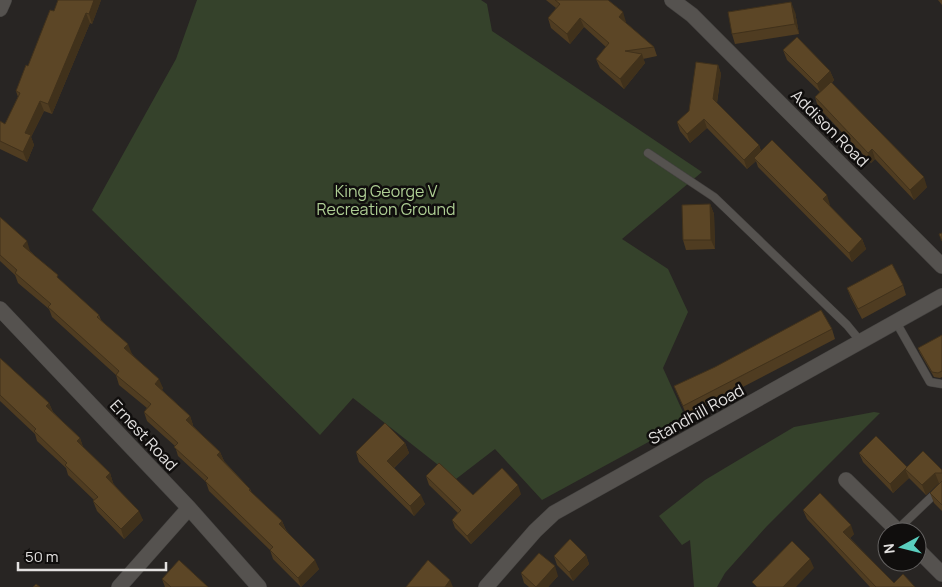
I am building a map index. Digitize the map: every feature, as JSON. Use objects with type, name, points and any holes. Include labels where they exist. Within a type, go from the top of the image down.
[{"type":"street","points":[[0,9],[4,0]]},
{"type":"street","name":"Addison Road","points":[[672,0],[692,15],[942,266]]},
{"type":"street","name":"Standhill Road","points":[[486,587],[535,531],[554,514],[942,296]]},
{"type":"street","name":"Ernest Road","points":[[0,309],[189,508],[259,587]]},
{"type":"street","points":[[846,480],[889,522]]},
{"type":"street","points":[[119,587],[189,508]]},
{"type":"street","points":[[927,560],[942,574]]},
{"type":"lane","points":[[648,153],[714,197],[847,325],[860,342]]},
{"type":"lane","points":[[896,322],[930,382],[942,384]]},
{"type":"lane","points":[[907,522],[942,487]]},
{"type":"green space","name":"King George V Recreation Ground","points":[[197,0],[481,0],[487,4],[492,31],[702,172],[622,239],[668,269],[688,312],[663,368],[687,421],[542,500],[495,449],[456,479],[353,398],[320,435],[92,210],[176,59]]},
{"type":"green space","points":[[874,412],[880,413],[767,526],[725,573],[717,587],[694,587],[690,540],[682,545],[659,516],[705,480],[794,427]]},
{"type":"building","points":[[58,0],[94,0],[89,14],[86,13],[48,104],[40,101],[25,133],[31,135],[23,152],[0,141],[0,121],[5,124],[20,93],[16,91],[26,65],[28,66],[50,10],[54,11]]},
{"type":"building","points":[[555,0],[608,0],[623,12],[619,17],[654,47],[625,51],[642,54],[620,79],[596,59],[609,43],[580,18],[567,34],[548,18],[560,4]]},
{"type":"building","points":[[791,2],[795,24],[732,34],[728,12]]},
{"type":"building","points":[[797,37],[830,71],[817,84],[783,50]]},
{"type":"building","points":[[696,62],[718,65],[713,99],[759,145],[744,160],[704,119],[687,134],[677,122],[689,111]]},
{"type":"building","points":[[831,82],[924,177],[910,190],[872,149],[868,153],[815,97]]},
{"type":"building","points":[[772,140],[827,195],[823,199],[862,239],[849,253],[754,158]]},
{"type":"building","points":[[710,204],[711,240],[683,240],[682,205]]},
{"type":"building","points":[[0,217],[27,241],[23,246],[58,275],[57,277],[99,315],[97,317],[128,344],[124,348],[159,379],[155,384],[190,416],[186,420],[220,452],[217,455],[249,490],[282,521],[279,524],[315,560],[298,578],[270,550],[273,547],[205,481],[208,478],[174,447],[178,443],[144,412],[151,404],[116,375],[119,371],[48,307],[51,304],[15,273],[17,270],[0,255]]},
{"type":"building","points":[[892,264],[903,285],[858,309],[847,288]]},
{"type":"building","points":[[821,310],[832,329],[683,406],[674,386],[715,367]]},
{"type":"building","points":[[942,335],[942,371],[938,373],[932,372],[918,348]]},
{"type":"building","points":[[0,358],[49,403],[46,406],[80,438],[77,441],[110,473],[106,477],[139,511],[121,529],[93,501],[98,497],[34,431],[36,429],[0,395]]},
{"type":"building","points":[[385,423],[405,443],[387,461],[421,495],[410,506],[356,452]]},
{"type":"building","points":[[876,436],[907,467],[890,484],[859,453]]},
{"type":"building","points":[[923,451],[942,470],[942,473],[935,473],[922,485],[905,469]]},
{"type":"building","points":[[439,463],[473,495],[502,468],[518,485],[467,536],[452,520],[461,510],[426,476]]},
{"type":"building","points":[[942,481],[942,505],[930,493]]},
{"type":"building","points":[[820,493],[851,525],[843,532],[877,566],[877,572],[883,572],[894,583],[903,574],[915,587],[876,587],[803,510]]},
{"type":"building","points":[[570,539],[586,555],[569,572],[554,556]]},
{"type":"building","points":[[792,541],[810,559],[783,587],[757,587],[752,582]]},
{"type":"building","points":[[539,553],[555,566],[536,587],[521,573]]},
{"type":"building","points":[[179,560],[208,587],[171,587],[162,579]]},
{"type":"building","points":[[428,560],[450,580],[445,587],[406,587]]}]
